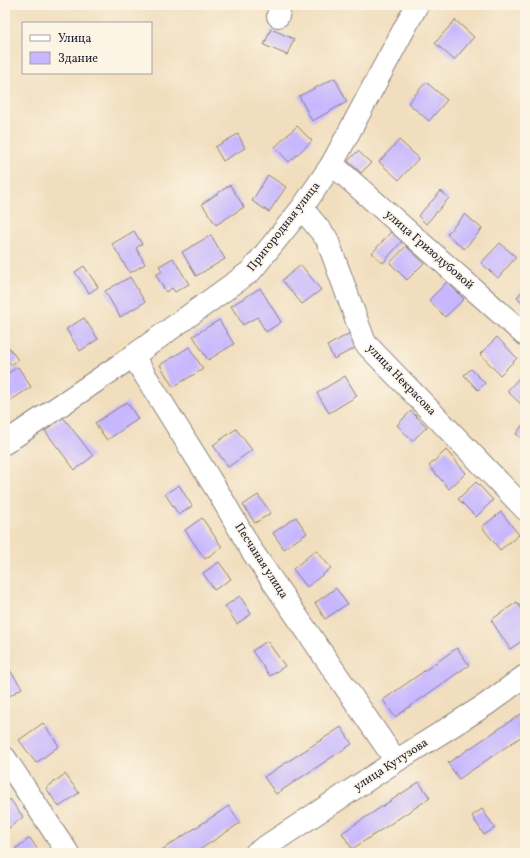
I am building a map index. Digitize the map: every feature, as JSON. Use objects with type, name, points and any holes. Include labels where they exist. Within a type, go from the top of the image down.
[{"type":"street","name":"Пригородная улица","points":[[5,443],[133,356],[251,271],[302,208],[332,164],[417,5]]},
{"type":"street","name":"улица Гризодубовой","points":[[332,164],[525,335]]},
{"type":"street","name":"улица Некрасова","points":[[302,208],[327,240],[365,343],[525,509]]},
{"type":"street","name":"Песчаная улица","points":[[133,356],[221,497],[252,551],[396,761]]},
{"type":"street","name":"улица Кутузова","points":[[256,853],[396,761],[487,704],[525,676]]},
{"type":"street","points":[[5,758],[68,853]]},
{"type":"building","points":[[455,20],[474,37],[454,60],[435,43]]},
{"type":"building","points":[[271,29],[294,39],[287,55],[264,45]]},
{"type":"building","points":[[335,78],[347,102],[312,121],[299,96]]},
{"type":"building","points":[[426,82],[447,100],[429,121],[408,103]]},
{"type":"building","points":[[297,126],[312,141],[289,162],[275,147]]},
{"type":"building","points":[[238,134],[245,148],[223,161],[215,147]]},
{"type":"building","points":[[399,140],[419,158],[399,180],[379,162]]},
{"type":"building","points":[[358,151],[371,163],[361,173],[348,161]]},
{"type":"building","points":[[268,175],[286,187],[269,212],[252,201]]},
{"type":"building","points":[[230,185],[244,207],[216,225],[202,204]]},
{"type":"building","points":[[441,191],[449,198],[426,224],[418,216]]},
{"type":"building","points":[[465,214],[482,229],[464,249],[447,234]]},
{"type":"building","points":[[134,231],[142,244],[136,248],[145,264],[130,273],[112,244]]},
{"type":"building","points":[[391,232],[402,241],[383,263],[372,253]]},
{"type":"building","points":[[211,235],[225,259],[196,276],[182,252]]},
{"type":"building","points":[[500,243],[516,257],[498,278],[481,263]]},
{"type":"building","points":[[406,246],[424,263],[407,280],[390,263]]},
{"type":"building","points":[[173,258],[189,284],[175,292],[172,288],[166,292],[156,275],[162,271],[159,266]]},
{"type":"building","points":[[301,265],[321,290],[302,304],[282,280]]},
{"type":"building","points":[[84,266],[98,287],[89,293],[75,272]]},
{"type":"building","points":[[130,277],[145,302],[120,317],[105,291]]},
{"type":"building","points":[[447,282],[464,299],[445,317],[429,300]]},
{"type":"building","points":[[260,288],[281,322],[266,332],[257,317],[243,325],[231,306]]},
{"type":"building","points":[[525,288],[525,305],[517,297]]},
{"type":"building","points":[[84,318],[98,339],[80,351],[66,329]]},
{"type":"building","points":[[219,320],[234,344],[208,360],[193,336]]},
{"type":"building","points":[[352,332],[359,346],[334,359],[327,346]]},
{"type":"building","points":[[497,337],[517,358],[500,375],[480,354]]},
{"type":"building","points":[[5,342],[18,360],[11,365],[5,357]]},
{"type":"building","points":[[189,347],[203,369],[173,387],[160,365]]},
{"type":"building","points":[[18,367],[31,387],[5,404],[5,375]]},
{"type":"building","points":[[471,369],[485,383],[478,390],[464,375]]},
{"type":"building","points":[[522,375],[525,378],[525,402],[522,405],[507,391]]},
{"type":"building","points":[[345,376],[357,396],[329,413],[317,393]]},
{"type":"building","points":[[127,402],[138,419],[107,440],[95,423]]},
{"type":"building","points":[[411,411],[427,427],[412,441],[397,425]]},
{"type":"building","points":[[63,417],[93,456],[75,470],[45,431]]},
{"type":"building","points":[[524,423],[525,424],[525,441],[516,434]]},
{"type":"building","points":[[236,429],[252,450],[228,467],[213,445]]},
{"type":"building","points":[[446,450],[466,473],[449,489],[429,466]]},
{"type":"building","points":[[476,482],[493,500],[476,517],[458,499]]},
{"type":"building","points":[[179,485],[192,506],[179,515],[165,494]]},
{"type":"building","points":[[258,495],[271,513],[255,523],[243,505]]},
{"type":"building","points":[[501,512],[519,535],[500,550],[482,527]]},
{"type":"building","points":[[296,517],[307,533],[284,549],[273,533]]},
{"type":"building","points":[[202,518],[222,547],[205,559],[185,530]]},
{"type":"building","points":[[316,550],[331,568],[307,587],[293,569]]},
{"type":"building","points":[[219,562],[231,579],[214,590],[203,573]]},
{"type":"building","points":[[336,588],[347,604],[325,619],[315,603]]},
{"type":"building","points":[[240,596],[251,614],[237,624],[225,606]]},
{"type":"building","points":[[517,602],[525,615],[525,639],[510,649],[491,620]]},
{"type":"building","points":[[267,641],[285,666],[270,676],[252,651]]},
{"type":"building","points":[[457,648],[469,665],[395,717],[383,700]]},
{"type":"building","points":[[7,666],[22,688],[5,699],[5,667]]},
{"type":"building","points":[[524,712],[525,734],[459,779],[448,763]]},
{"type":"building","points":[[43,723],[59,746],[36,763],[19,740]]},
{"type":"building","points":[[341,727],[352,744],[276,794],[264,777]]},
{"type":"building","points":[[65,774],[79,793],[59,807],[46,788]]},
{"type":"building","points":[[419,782],[430,798],[352,849],[342,833]]},
{"type":"building","points":[[10,799],[23,817],[5,831],[5,803]]},
{"type":"building","points":[[229,806],[240,823],[195,853],[157,853]]},
{"type":"building","points":[[482,809],[495,828],[484,835],[472,816]]},
{"type":"building","points":[[30,838],[40,853],[18,853],[15,849]]}]
